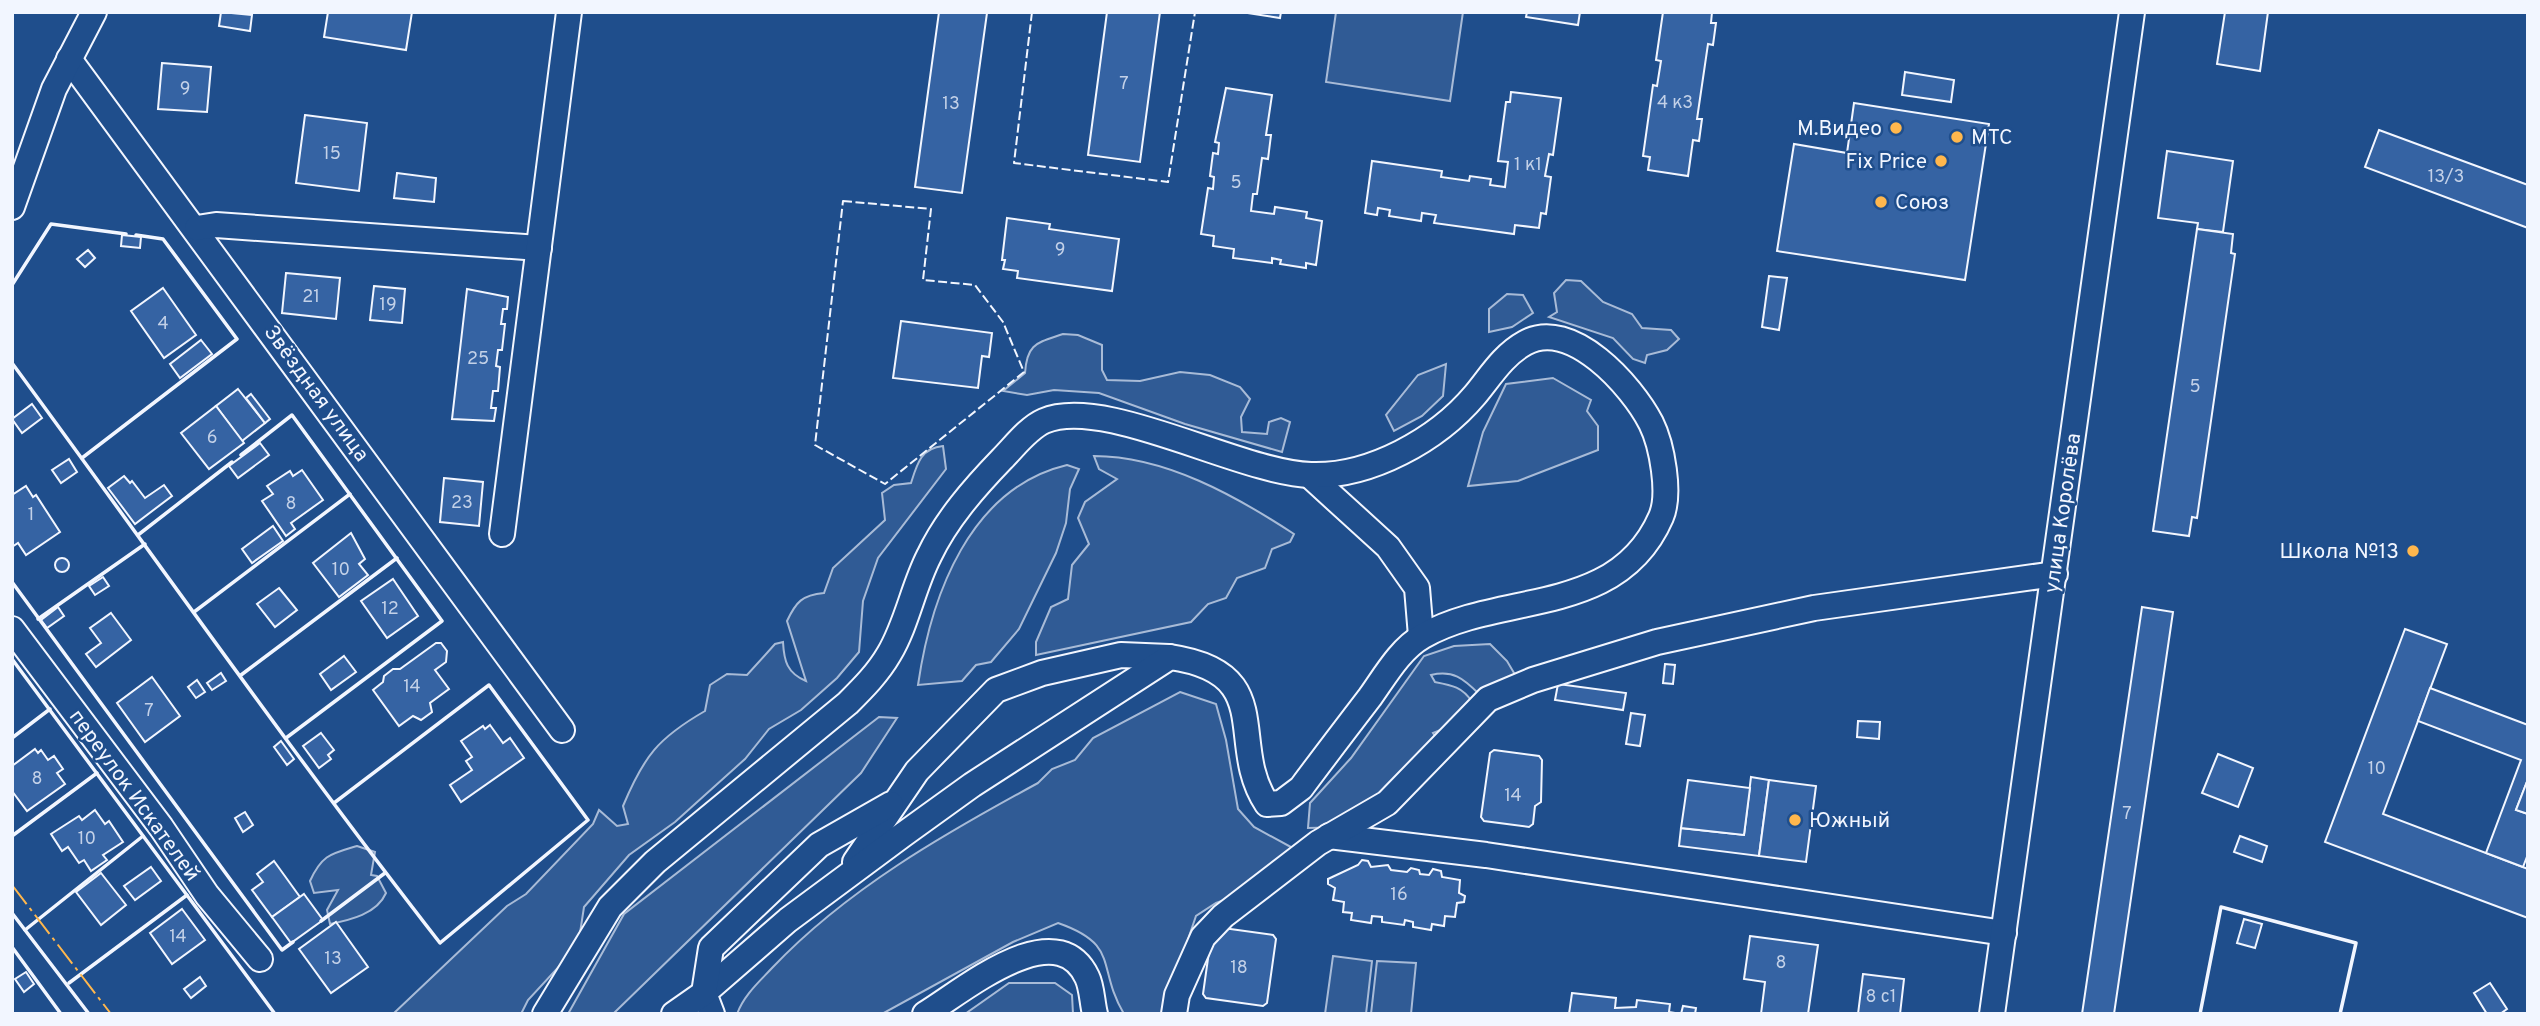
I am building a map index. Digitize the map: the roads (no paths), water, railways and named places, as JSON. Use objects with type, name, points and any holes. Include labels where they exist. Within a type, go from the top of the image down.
[{"type":"street","points":[[12,207],[54,89],[94,12]]},
{"type":"street","points":[[502,534],[569,12]]},
{"type":"street","name":"улица Королёва","points":[[1992,1014],[2132,12]]},
{"type":"street","name":"Звёздная улица","points":[[69,58],[197,228],[562,730]]},
{"type":"street","points":[[197,228],[216,225],[539,248]]},
{"type":"street","points":[[545,1014],[610,907],[655,862],[848,703],[873,677],[892,650],[929,555],[961,504],[1041,422],[1071,414],[1102,419],[1262,466],[1309,475],[1343,473],[1385,460],[1423,438],[1457,415],[1494,369],[1527,341],[1556,338],[1577,346],[1602,362],[1626,385],[1644,409],[1657,436],[1664,470],[1663,512],[1649,539],[1625,567],[1583,591],[1459,622],[1421,636],[1400,656],[1301,788],[1281,803],[1267,804],[1254,785],[1248,730],[1240,703],[1226,676],[1199,661],[1121,655],[1042,673],[996,690],[917,771],[843,880]]},
{"type":"street","points":[[1309,475],[1388,547],[1418,588],[1421,636]]},
{"type":"street","points":[[1174,1014],[1177,995],[1203,937],[1223,916],[1329,836],[1387,803],[1488,699],[1533,680],[1657,642],[1814,608],[2055,574]]},
{"type":"street","name":"переулок Искателей","points":[[12,629],[161,827],[207,895],[260,959]]},
{"type":"street","points":[[674,1014],[708,1003],[788,920],[972,785],[1170,657]]},
{"type":"street","points":[[708,1003],[711,948],[819,845],[896,802]]},
{"type":"street","points":[[1329,836],[1486,855],[2004,933]]},
{"type":"street","points":[[925,1014],[1004,965],[1044,950],[1062,951],[1073,958],[1088,977],[1095,1014]]},
{"type":"place","name":"М.Видео","points":[[1896,128]]},
{"type":"place","name":"МТС","points":[[1957,137]]},
{"type":"place","name":"Fix Price","points":[[1941,161]]},
{"type":"place","name":"Союз","points":[[1881,202]]},
{"type":"place","name":"Школа №13","points":[[2413,551]]},
{"type":"place","name":"Южный","points":[[1795,820]]}]
